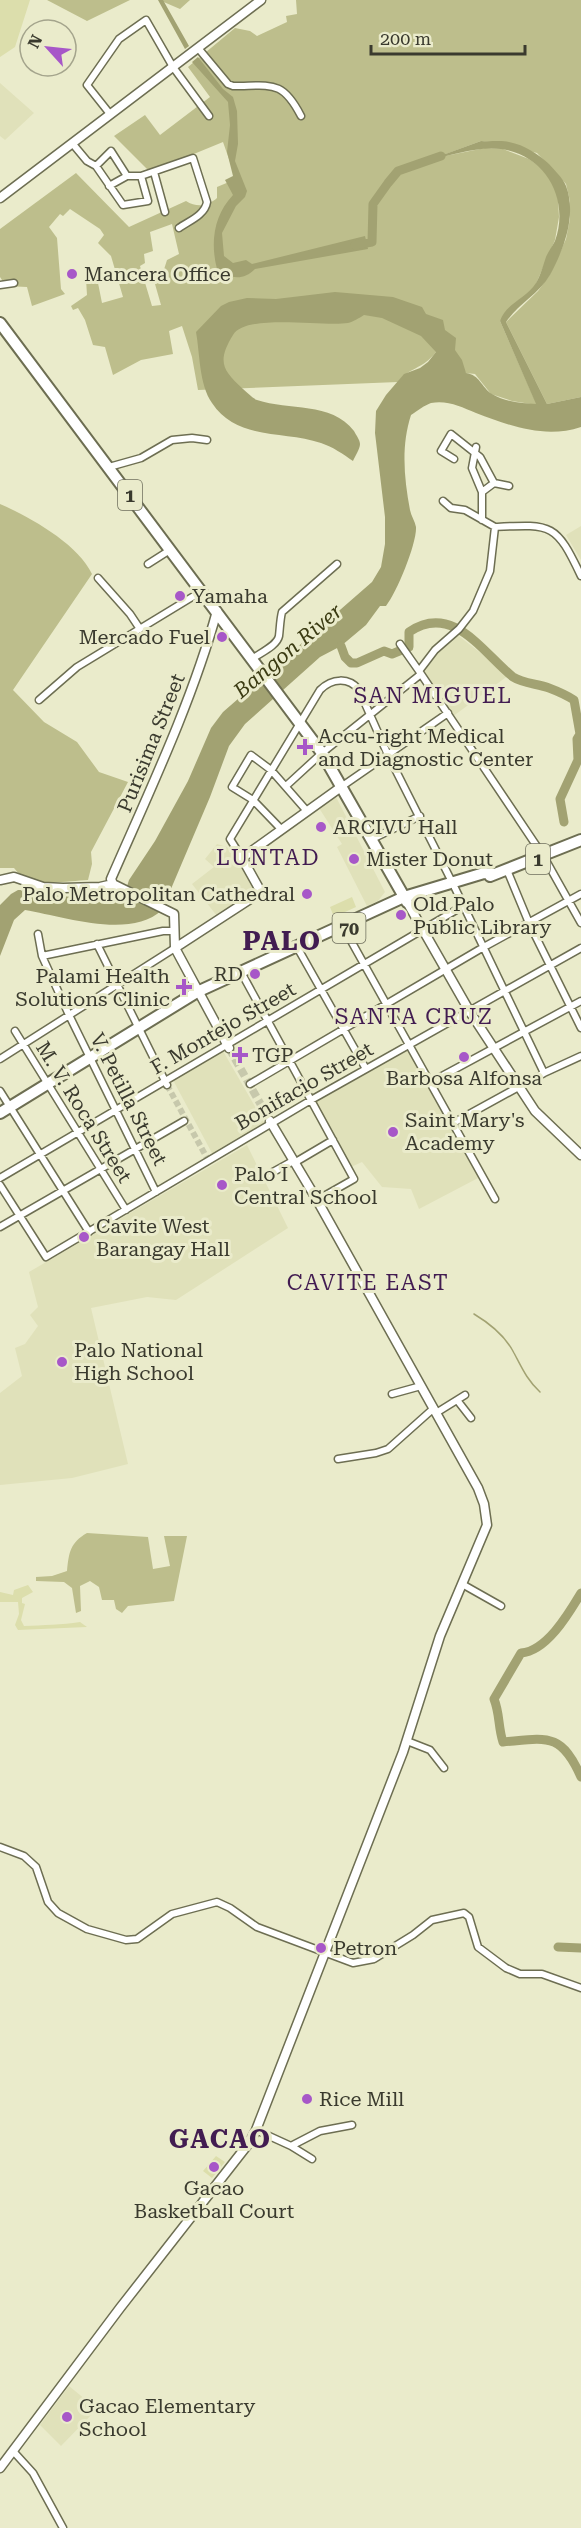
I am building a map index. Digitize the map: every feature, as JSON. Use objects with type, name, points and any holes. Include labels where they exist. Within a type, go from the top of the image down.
[{"type":"highway","name":"1","points":[[0,323],[322,753],[402,901]]},
{"type":"highway","name":"1","points":[[340,787],[372,839],[402,901]]},
{"type":"highway","name":"1","points":[[402,901],[484,873],[494,874],[507,870],[544,857],[581,840]]},
{"type":"highway","name":"70","points":[[297,947],[309,946],[402,901]]},
{"type":"highway","name":"70","points":[[0,1113],[197,992],[306,941],[402,901]]},
{"type":"main road","points":[[0,198],[261,0]]},
{"type":"main road","name":"Purisima Street","points":[[113,884],[111,879],[205,654],[217,611]]},
{"type":"main road","points":[[175,948],[261,892],[242,858],[340,787]]},
{"type":"main road","points":[[0,880],[14,877],[43,887],[63,888],[99,887],[113,884],[175,916],[175,948],[227,1046]]},
{"type":"main road","points":[[402,901],[423,929],[470,1012],[535,1111],[581,1155]]},
{"type":"main road","points":[[0,2468],[120,2308],[249,2143],[256,2130],[407,1741],[440,1636],[487,1525],[484,1504],[478,1488],[271,1122]]},
{"type":"street","points":[[110,114],[87,85],[119,39],[146,20],[173,68],[209,116]]},
{"type":"street","points":[[197,49],[228,84],[270,86],[282,89],[291,97],[301,116]]},
{"type":"street","points":[[72,143],[87,161],[96,165],[123,204],[148,201],[141,176]]},
{"type":"street","points":[[96,165],[111,151],[127,176]]},
{"type":"street","points":[[109,186],[127,176],[141,176],[193,158],[207,202],[203,212],[179,228]]},
{"type":"street","points":[[154,172],[165,212]]},
{"type":"street","points":[[0,285],[14,283]]},
{"type":"street","points":[[454,459],[441,451],[451,434],[476,450],[494,483]]},
{"type":"street","points":[[109,468],[141,458],[172,440],[192,438],[207,440]]},
{"type":"street","points":[[476,450],[472,468],[482,492],[482,520]]},
{"type":"street","points":[[482,492],[494,483],[509,486]]},
{"type":"street","points":[[443,501],[451,508],[465,510],[495,527],[529,525],[547,528],[558,534],[581,576]]},
{"type":"street","points":[[286,786],[322,753],[420,673],[435,650],[459,629],[477,602],[490,571],[495,527]]},
{"type":"street","points":[[148,564],[171,549]]},
{"type":"street","points":[[252,659],[275,643],[279,637],[278,622],[282,612],[337,564]]},
{"type":"street","points":[[98,578],[130,614],[140,629]]},
{"type":"street","points":[[39,700],[77,667],[202,591]]},
{"type":"street","points":[[400,644],[544,857],[581,923]]},
{"type":"street","points":[[242,858],[230,839],[320,690],[333,681],[342,680],[355,684],[544,1073]]},
{"type":"street","points":[[340,787],[448,713]]},
{"type":"street","points":[[281,829],[253,800],[232,786],[251,755],[271,770],[306,810]]},
{"type":"street","points":[[372,839],[420,816]]},
{"type":"street","points":[[507,870],[529,923],[581,1028]]},
{"type":"street","points":[[250,1084],[482,948],[581,894]]},
{"type":"street","name":"F. Montejo Street","points":[[0,1178],[114,1110],[166,1083],[267,1019],[463,906]]},
{"type":"street","points":[[345,930],[495,1199]]},
{"type":"street","points":[[42,956],[174,931]]},
{"type":"street","name":"V. Petilla Street","points":[[38,934],[42,956],[114,1110],[156,1192]]},
{"type":"street","points":[[97,944],[166,1083]]},
{"type":"street","points":[[297,947],[319,991],[366,1069]]},
{"type":"street","points":[[0,1059],[175,948]]},
{"type":"street","name":"Bonifacio Street","points":[[19,1216],[46,1257],[271,1122],[581,948]]},
{"type":"street","points":[[241,972],[354,1179],[317,1200]]},
{"type":"street","points":[[431,1082],[581,1001]]},
{"type":"street","name":"M. V. Roca Street","points":[[15,1031],[126,1210]]},
{"type":"street","points":[[453,1123],[544,1073],[581,1056]]},
{"type":"street","points":[[0,1091],[89,1232]]},
{"type":"street","points":[[0,1227],[184,1121]]},
{"type":"street","points":[[264,1177],[333,1140]]},
{"type":"street","points":[[0,1185],[19,1216]]},
{"type":"street","points":[[392,1394],[421,1386]]},
{"type":"street","points":[[338,1459],[376,1454],[388,1449],[435,1411],[465,1395]]},
{"type":"street","points":[[457,1400],[471,1418]]},
{"type":"street","points":[[462,1584],[501,1606]]},
{"type":"street","points":[[407,1741],[430,1750],[444,1768]]},
{"type":"street","points":[[0,1847],[24,1856],[36,1867],[48,1902],[58,1913],[87,1929],[126,1940],[136,1939],[172,1914],[217,1902],[230,1908],[257,1927],[353,1963],[362,1963],[385,1953],[432,1920],[464,1913],[472,1926],[478,1947],[506,1968],[520,1974],[542,1974],[581,1988]]},
{"type":"street","points":[[291,2146],[320,2131],[352,2125]]},
{"type":"street","points":[[256,2130],[291,2146],[312,2159]]},
{"type":"street","points":[[13,2451],[33,2473],[63,2528]]},
{"type":"shaded area","points":[[0,0],[30,0],[24,18],[18,18],[18,38],[15,47],[0,57]]},
{"type":"shaded area","points":[[47,0],[130,0],[87,21]]},
{"type":"shaded area","points":[[158,0],[163,0],[189,46],[185,49]]},
{"type":"shaded area","points":[[159,0],[190,0],[180,9]]},
{"type":"shaded area","points":[[296,0],[581,0],[581,397],[547,404],[506,322],[538,291],[549,276],[566,239],[570,219],[570,201],[566,184],[537,153],[495,142],[481,141],[435,158],[485,148],[503,149],[529,159],[543,169],[554,185],[559,217],[555,240],[535,286],[500,321],[537,405],[512,401],[491,394],[475,374],[466,373],[436,352],[398,382],[198,390],[192,357],[182,326],[169,331],[173,354],[141,360],[113,375],[105,347],[93,345],[85,320],[78,308],[73,310],[71,306],[87,295],[86,279],[95,268],[102,303],[123,297],[111,256],[98,243],[104,235],[100,229],[70,209],[63,216],[60,214],[49,227],[57,238],[61,289],[65,294],[32,306],[27,287],[6,286],[0,277],[0,229],[76,173],[129,227],[186,201],[194,205],[202,205],[217,198],[217,187],[236,179],[223,142],[150,172],[114,136],[145,115],[160,135],[210,97],[188,67],[235,28],[250,31],[257,36],[287,22],[286,16],[297,14]],"holes":[[[172,224],[179,254],[167,260],[160,282],[155,284],[161,305],[152,306],[140,266],[145,263],[144,254],[153,251],[150,232]]]},
{"type":"shaded area","points":[[198,57],[223,89],[233,97],[237,111],[238,144],[235,161],[247,191],[222,233],[224,256],[233,263],[246,260],[252,264],[365,236],[368,249],[255,269],[241,277],[232,277],[217,269],[214,249],[215,229],[222,211],[233,195],[225,180],[233,176],[227,152],[230,125],[228,102],[192,62]]},
{"type":"shaded area","points":[[0,83],[34,113],[5,140],[0,136]]},
{"type":"shaded area","points":[[481,141],[506,141],[536,153],[561,177],[566,186],[570,208],[569,220],[560,254],[545,282],[506,322],[547,404],[581,397],[581,427],[554,432],[528,429],[443,402],[431,403],[411,415],[404,462],[408,498],[416,527],[406,567],[395,590],[386,606],[380,606],[366,625],[341,646],[320,657],[245,724],[229,746],[162,910],[148,919],[132,924],[114,925],[76,921],[25,910],[14,920],[0,956],[0,905],[18,890],[116,901],[123,899],[129,880],[155,841],[188,781],[211,728],[223,712],[372,582],[381,567],[385,544],[385,517],[375,433],[376,411],[404,374],[420,368],[436,352],[421,336],[382,318],[364,315],[348,323],[336,324],[286,322],[253,324],[241,328],[233,335],[224,359],[224,365],[230,376],[257,400],[322,411],[345,422],[360,442],[353,461],[321,443],[248,429],[222,415],[212,403],[202,378],[196,332],[221,306],[247,298],[276,299],[335,292],[393,297],[422,307],[426,314],[443,320],[445,330],[456,338],[455,350],[462,360],[466,373],[474,376],[492,394],[519,403],[536,404],[500,321],[507,310],[536,283],[555,241],[559,226],[556,195],[542,170],[531,160],[517,153],[492,148],[465,151],[429,160]]},
{"type":"shaded area","points":[[0,504],[39,524],[65,542],[76,552],[92,574],[13,690],[44,722],[77,742],[99,772],[128,782],[91,852],[92,864],[88,880],[38,881],[21,875],[14,868],[0,868]]},
{"type":"shaded area","points":[[581,526],[581,560],[566,535]]},
{"type":"shaded area","points":[[455,633],[509,675],[452,717],[420,671]]},
{"type":"shaded area","points":[[336,797],[385,892],[378,901],[367,906],[337,847],[342,844],[319,808]]},
{"type":"shaded area","points":[[217,844],[227,847],[256,891],[217,916],[192,884],[214,867],[205,859]]},
{"type":"shaded area","points":[[352,897],[356,907],[334,917],[330,907]]},
{"type":"shaded area","name":"Saint Mary's Academy","points":[[408,1050],[480,1177],[419,1209],[411,1189],[382,1187],[362,1162],[351,1167],[315,1102]]},
{"type":"shaded area","points":[[223,1051],[265,1124],[213,1155],[173,1080]]},
{"type":"shaded area","name":"Palo National High School","points":[[247,1145],[288,1228],[176,1300],[147,1297],[91,1308],[128,1464],[72,1478],[0,1485],[0,1393],[22,1376],[15,1348],[25,1344],[38,1326],[30,1315],[38,1307],[29,1272]]},
{"type":"shaded area","points":[[87,1533],[148,1537],[153,1569],[170,1566],[164,1536],[187,1536],[174,1601],[128,1606],[122,1613],[116,1609],[114,1600],[102,1600],[99,1587],[90,1581],[80,1586],[81,1611],[76,1613],[72,1588],[64,1582],[36,1581],[36,1577],[52,1576],[67,1571],[71,1549],[77,1540]]},
{"type":"shaded area","points":[[28,1585],[33,1592],[22,1598],[22,1603],[25,1604],[21,1620],[24,1626],[80,1622],[87,1627],[18,1630],[15,1625],[19,1614],[18,1602],[0,1602],[0,1592],[13,1595],[14,1590]]},
{"type":"shaded area","name":"Gacao Basketball Court","points":[[216,2156],[225,2162],[212,2178],[203,2171]]},
{"type":"shaded area","name":"Gacao Elementary School","points":[[69,2386],[97,2409],[61,2446],[40,2425]]},
{"type":"waterway","points":[[355,245],[372,242],[373,204],[398,171],[441,156]]},
{"type":"waterway","points":[[341,646],[345,657],[351,663],[357,663],[384,651],[392,654],[409,647],[409,632],[425,624],[440,623],[466,634],[513,677],[549,688],[574,700],[580,734],[577,739],[578,760],[560,799],[564,822]]},
{"type":"waterway","points":[[474,1314],[502,1336],[511,1347],[528,1378],[540,1392]]},
{"type":"waterway","points":[[581,1593],[556,1630],[540,1646],[521,1653],[494,1699],[503,1742],[531,1739],[551,1741],[567,1752],[581,1777]]},
{"type":"waterway","points":[[558,1947],[581,1948]]},
{"type":"tunnel","points":[[229,1048],[270,1121]]},
{"type":"tunnel","points":[[167,1085],[207,1158]]},
{"type":"place","name":"Mancera Office","points":[[72,274]]},
{"type":"place","name":"Yamaha","points":[[180,596]]},
{"type":"place","name":"Mercado Fuel","points":[[222,637]]},
{"type":"place","name":"Accu-right Medical and Diagnostic Center","points":[[305,747]]},
{"type":"place","name":"ARCIVU Hall","points":[[321,827]]},
{"type":"place","name":"Mister Donut","points":[[354,859]]},
{"type":"place","name":"Palo Metropolitan Cathedral","points":[[307,894]]},
{"type":"place","name":"Old Palo Public Library","points":[[401,915]]},
{"type":"place","name":"RD","points":[[255,974]]},
{"type":"place","name":"Palami Health Solutions Clinic","points":[[184,987]]},
{"type":"place","name":"TGP","points":[[240,1055]]},
{"type":"place","name":"Barbosa Alfonsa","points":[[464,1057]]},
{"type":"place","name":"Saint Mary's Academy","points":[[393,1132]]},
{"type":"place","name":"Palo I Central School","points":[[222,1185]]},
{"type":"place","name":"Cavite West Barangay Hall","points":[[84,1237]]},
{"type":"place","name":"Palo National High School","points":[[62,1362]]},
{"type":"place","name":"Petron","points":[[321,1948]]},
{"type":"place","name":"Rice Mill","points":[[307,2099]]},
{"type":"place","name":"Gacao Basketball Court","points":[[214,2167]]},
{"type":"place","name":"Gacao Elementary School","points":[[67,2417]]},
{"type":"district","name":"SAN MIGUEL","points":[[433,695]]},
{"type":"district","name":"LUNTAD","points":[[268,857]]},
{"type":"district","name":"PALO","points":[[282,941]]},
{"type":"district","name":"SANTA CRUZ","points":[[414,1016]]},
{"type":"district","name":"CAVITE EAST","points":[[368,1282]]},
{"type":"district","name":"GACAO","points":[[220,2139]]},
{"type":"water label","name":"Bangon River","points":[[288,651]]}]
